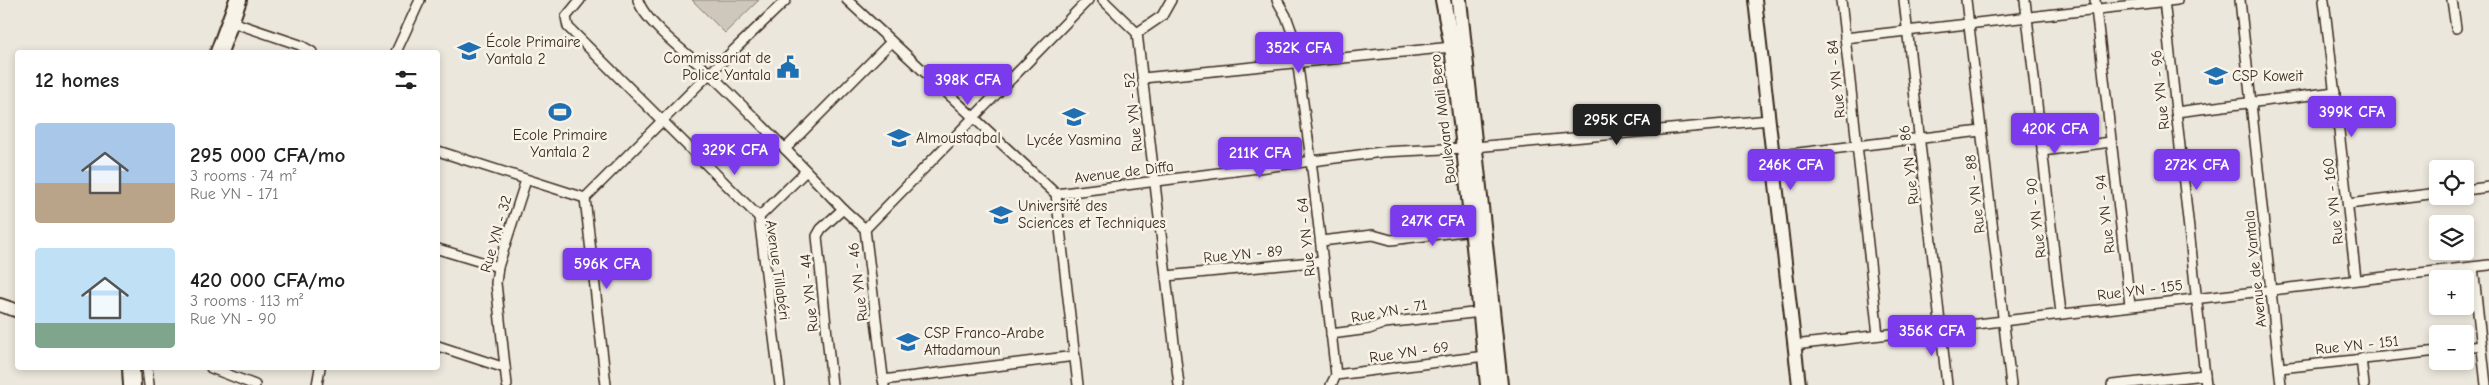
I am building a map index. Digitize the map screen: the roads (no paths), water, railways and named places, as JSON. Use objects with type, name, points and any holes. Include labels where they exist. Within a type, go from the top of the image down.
[{"type":"highway","points":[[220,50],[238,0]]},
{"type":"highway","points":[[131,370],[132,385]]},
{"type":"main road","name":"Boulevard Mali Bero","points":[[1443,0],[1469,148],[1500,385]]},
{"type":"main road","name":"Boulevard Mali Bero","points":[[1459,0],[1469,148],[1472,230],[1488,385]]},
{"type":"street","points":[[397,50],[420,0]]},
{"type":"street","name":"Avenue Tillabéri","points":[[580,0],[566,17],[568,27],[759,217],[780,385]]},
{"type":"street","name":"Rue YN - 46","points":[[638,0],[642,10],[865,229],[884,383]]},
{"type":"street","points":[[585,198],[786,0]]},
{"type":"street","points":[[846,0],[1056,194],[1078,385]]},
{"type":"street","points":[[865,229],[1088,0]]},
{"type":"street","points":[[1103,0],[1137,33],[1162,16],[1171,0]]},
{"type":"street","points":[[1755,0],[1799,385]]},
{"type":"street","name":"Rue YN - 84","points":[[1841,0],[1878,335]]},
{"type":"street","name":"Rue YN - 86","points":[[1904,0],[1947,385]]},
{"type":"street","name":"Rue YN - 88","points":[[1966,0],[2011,385]]},
{"type":"street","name":"Rue YN - 90","points":[[2025,0],[2061,314]]},
{"type":"street","points":[[1846,38],[2027,17],[2095,5],[2178,0]]},
{"type":"street","name":"Avenue de Yantala","points":[[2240,0],[2282,385]]},
{"type":"street","name":"Rue YN - 160","points":[[2324,0],[2356,279]]},
{"type":"street","points":[[2452,0],[2456,28]]},
{"type":"street","name":"Rue YN - 64","points":[[1280,1],[1291,27],[1297,62],[1311,160],[1336,375]]},
{"type":"street","name":"Rue YN - 96","points":[[2164,1],[2206,385]]},
{"type":"street","name":"Rue YN - 94","points":[[2095,5],[2130,305]]},
{"type":"street","points":[[229,21],[300,45],[309,50]]},
{"type":"street","name":"Rue YN - 52","points":[[1137,33],[1179,385]]},
{"type":"street","points":[[785,149],[891,42]]},
{"type":"street","points":[[1143,78],[1452,47]]},
{"type":"street","points":[[2176,112],[2335,92]]},
{"type":"street","name":"Avenue de Diffa","points":[[1056,194],[1382,152],[1469,148],[1769,120]]},
{"type":"street","points":[[1773,156],[1982,130]]},
{"type":"street","points":[[2042,151],[2111,142]]},
{"type":"street","points":[[440,152],[585,198]]},
{"type":"street","points":[[759,217],[806,170]]},
{"type":"street","name":"Rue YN - 32","points":[[507,385],[496,289],[498,267],[526,180]]},
{"type":"street","points":[[2474,189],[2489,187]]},
{"type":"street","points":[[2348,204],[2429,194]]},
{"type":"street","points":[[585,198],[606,385]]},
{"type":"street","name":"Rue YN - 44","points":[[832,385],[817,236],[821,229],[843,209]]},
{"type":"street","points":[[1321,241],[1373,235],[1391,240],[1472,230]]},
{"type":"street","points":[[440,250],[498,267]]},
{"type":"street","name":"Rue YN - 89","points":[[1166,276],[1322,261]]},
{"type":"street","name":"Rue YN - 155","points":[[1794,345],[2489,265]]},
{"type":"street","points":[[2473,267],[2486,385]]},
{"type":"street","points":[[0,305],[15,310]]},
{"type":"street","name":"Rue YN - 71","points":[[1331,334],[1369,329],[1385,323],[1481,312]]},
{"type":"street","points":[[2474,347],[2482,346]]},
{"type":"street","points":[[440,347],[504,368]]},
{"type":"street","name":"Rue YN - 151","points":[[2280,368],[2429,352]]},
{"type":"street","points":[[884,383],[1075,356]]},
{"type":"street","name":"Rue YN - 69","points":[[1336,375],[1485,356]]},
{"type":"street","points":[[2361,358],[2364,385]]},
{"type":"street","points":[[147,370],[149,385]]},
{"type":"street","points":[[216,370],[256,385]]},
{"type":"street","points":[[317,385],[320,370]]},
{"type":"street","points":[[1331,385],[1336,375]]},
{"type":"street","points":[[2112,385],[2205,375]]},
{"type":"place","name":"École Primaire Yantala 2","points":[[469,51]]},
{"type":"place","name":"Commissariat de Police Yantala","points":[[788,67]]},
{"type":"place","name":"CSP Koweit","points":[[2216,76]]},
{"type":"place","name":"Ecole Primaire Yantala 2","points":[[560,112]]},
{"type":"place","name":"Lycée Yasmina","points":[[1074,117]]},
{"type":"place","name":"Almoustaqbal","points":[[899,138]]},
{"type":"place","name":"Université des Sciences et Techniques","points":[[1001,215]]},
{"type":"place","name":"CSP Franco-Arabe Attadamoun","points":[[908,342]]}]
